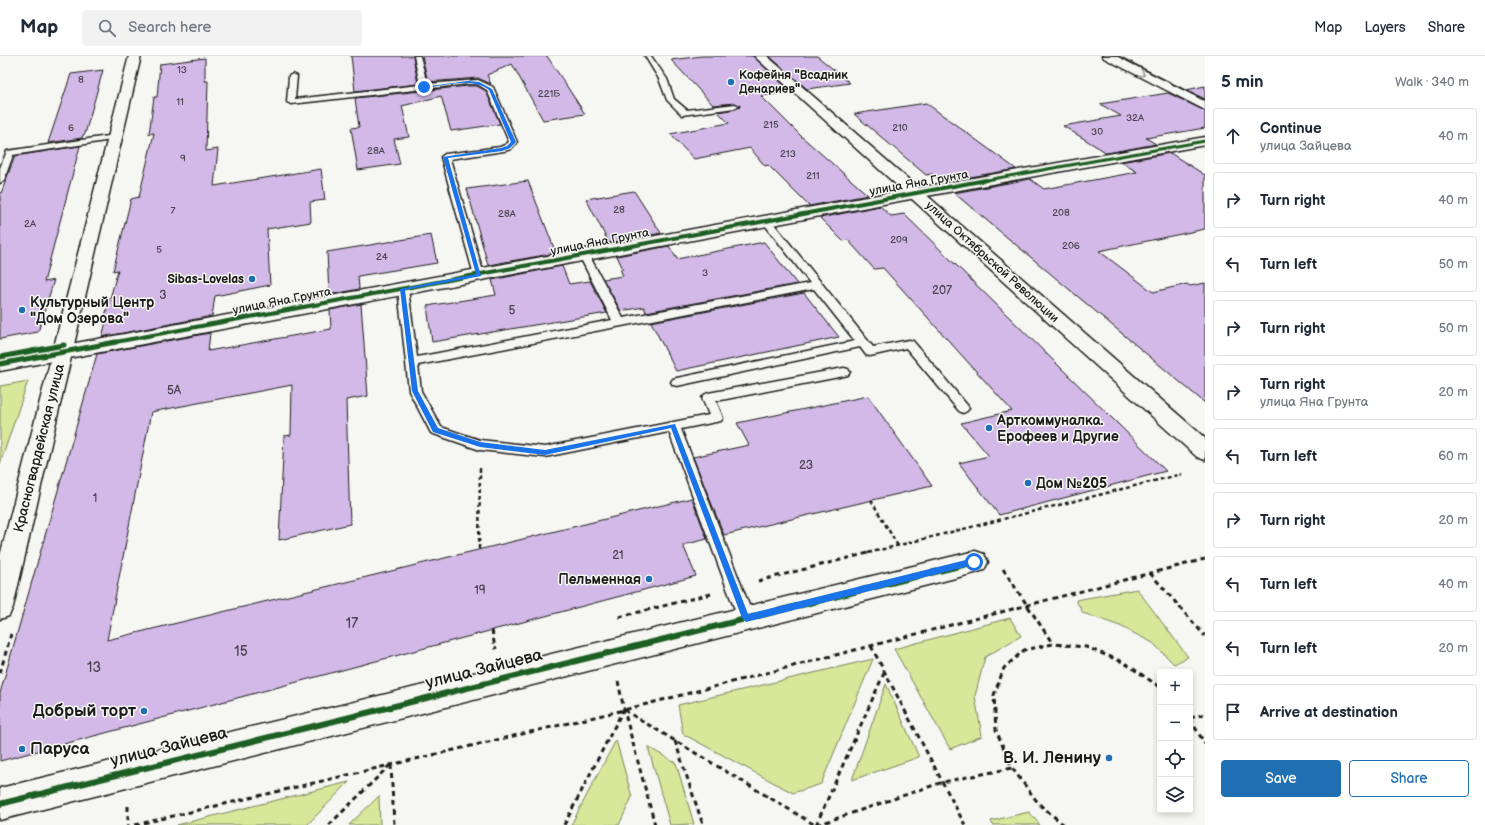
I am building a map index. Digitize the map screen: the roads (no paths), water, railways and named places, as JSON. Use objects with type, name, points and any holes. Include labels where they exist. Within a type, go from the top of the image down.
[{"type":"street","name":"Красногвардейская улица","points":[[0,607],[135,56]]},
{"type":"street","name":"улица Октябрьской Революции","points":[[760,56],[1205,451]]},
{"type":"street","points":[[1108,56],[1205,106]]},
{"type":"street","name":"улица Яна Грунта","points":[[0,364],[916,193],[1205,142]]},
{"type":"street","name":"улица Зайцева","points":[[0,804],[974,562]]},
{"type":"lane","points":[[417,56],[424,87]]},
{"type":"lane","points":[[648,56],[663,80],[671,100],[685,113],[735,106]]},
{"type":"lane","points":[[293,76],[291,102],[468,82],[478,82],[490,89],[514,142],[508,147],[502,149],[445,157],[479,275]]},
{"type":"lane","points":[[0,180],[10,153],[115,137]]},
{"type":"lane","points":[[767,221],[870,352],[909,344],[963,408]]},
{"type":"lane","points":[[584,255],[619,322]]},
{"type":"lane","points":[[411,362],[817,285]]},
{"type":"lane","points":[[403,289],[415,391],[436,430],[480,444],[545,452],[717,418],[708,398],[844,372]]},
{"type":"lane","points":[[677,382],[863,343]]},
{"type":"lane","points":[[673,426],[746,618]]},
{"type":"tram line","points":[[1117,56],[1205,101]]},
{"type":"place","name":"Кофейня \"Всадник Денариев\"","points":[[731,82]]},
{"type":"place","name":"Sibas-Lovelas","points":[[252,279]]},
{"type":"place","name":"Культурный Центр \"Дом Озерова\"","points":[[22,310]]},
{"type":"place","name":"Арткоммуналка. Ерофеев и Другие","points":[[989,428]]},
{"type":"place","name":"Дом №205","points":[[1028,483]]},
{"type":"place","name":"Пельменная","points":[[649,579]]},
{"type":"place","name":"Добрый торт","points":[[144,711]]},
{"type":"place","name":"Паруса","points":[[22,749]]},
{"type":"place","name":"В. И. Ленину","points":[[1109,758]]}]
